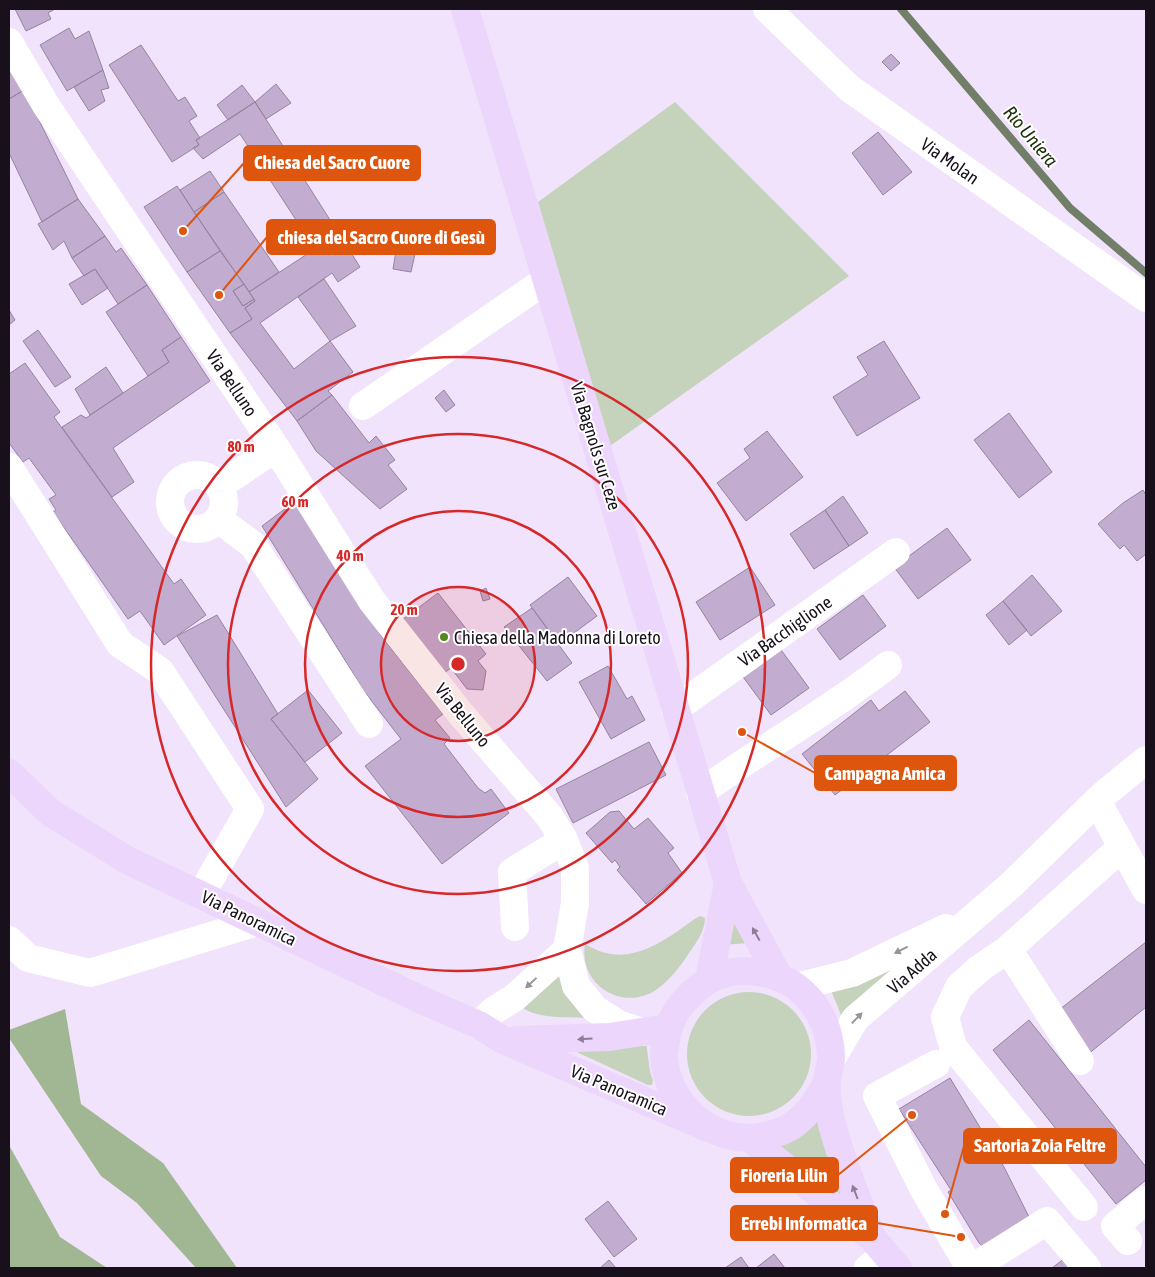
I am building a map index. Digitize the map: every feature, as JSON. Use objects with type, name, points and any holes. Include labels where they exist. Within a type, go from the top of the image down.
[{"type":"main road","name":"Via Bagnols sur Ceze","points":[[465,9],[728,883],[788,982]]},
{"type":"main road","name":"Via Panoramica","points":[[9,773],[60,818],[127,860],[424,1001],[479,1025],[503,1040],[708,1128]]},
{"type":"main road","name":"Via Bagnols sur Ceze","points":[[709,980],[728,883]]},
{"type":"main road","points":[[829,1071],[814,1106],[796,1123],[774,1134],[749,1138],[728,1136],[708,1128],[685,1110],[670,1085],[664,1057],[655,1030],[678,1008],[691,992],[709,980],[740,971],[756,971],[788,982],[803,991],[820,1013],[829,1036],[831,1122],[881,1257]]},
{"type":"main road","name":"Via Panoramica","points":[[503,1040],[564,1040],[655,1030]]},
{"type":"main road","points":[[749,1138],[881,1257]]},
{"type":"street","name":"Via Molan","points":[[767,9],[848,88],[1146,298]]},
{"type":"street","name":"Via Belluno","points":[[9,42],[47,107],[276,448],[372,601],[460,713],[549,816],[564,840],[575,868],[575,903],[566,950],[576,986],[595,1009],[618,1024],[655,1030]]},
{"type":"street","points":[[363,406],[546,280]]},
{"type":"street","points":[[219,486],[276,448]]},
{"type":"street","points":[[10,470],[120,644],[160,671],[250,809],[201,895]]},
{"type":"street","points":[[196,475],[205,476],[219,486],[224,503],[218,519],[204,528],[186,527],[174,515],[171,497],[179,482],[196,475]]},
{"type":"street","points":[[218,519],[254,545],[369,724]]},
{"type":"street","name":"Via Bacchiglione","points":[[675,710],[896,552]]},
{"type":"street","points":[[700,793],[745,760],[852,693],[888,665]]},
{"type":"street","name":"Via Adda","points":[[829,1071],[855,1019],[1004,891],[1097,801],[1146,760]]},
{"type":"street","points":[[1097,801],[1146,890]]},
{"type":"street","points":[[515,927],[512,872],[564,840]]},
{"type":"street","points":[[1084,1207],[953,1047],[945,1016],[959,987],[980,968],[1008,948],[1122,847]]},
{"type":"street","name":"Via Adda","points":[[788,982],[829,980],[878,962],[938,933],[1004,891]]},
{"type":"street","points":[[9,940],[28,958],[90,973],[258,922]]},
{"type":"street","points":[[1008,948],[1080,1061]]},
{"type":"street","points":[[479,1025],[493,1011],[514,998],[566,950]]},
{"type":"street","points":[[936,1064],[877,1096],[924,1188],[971,1268],[1047,1221],[1087,1268]]},
{"type":"street","points":[[1128,1241],[1116,1226],[1146,1200]]},
{"type":"green space","points":[[675,102],[849,276],[610,446],[538,202]]},
{"type":"green space","points":[[740,912],[750,943],[720,945]]},
{"type":"green space","points":[[700,916],[705,918],[705,923],[697,941],[674,973],[656,990],[643,996],[630,998],[617,996],[606,991],[588,972],[585,959],[585,944],[610,954],[633,953],[655,945]]},
{"type":"green space","points":[[563,961],[587,1018],[545,1016],[523,1008]]},
{"type":"green space","points":[[886,969],[891,972],[842,1017],[830,988]]},
{"type":"green space","points":[[749,992],[773,997],[793,1010],[806,1030],[811,1054],[806,1078],[793,1098],[773,1111],[749,1116],[725,1111],[705,1098],[692,1078],[687,1054],[692,1030],[705,1010],[725,997]]},
{"type":"green space","points":[[65,1009],[81,1104],[163,1163],[237,1268],[196,1268],[137,1203],[101,1176],[9,1038],[9,1030]]},
{"type":"green space","points":[[646,1041],[650,1072],[653,1080],[652,1085],[648,1085],[557,1043]]},
{"type":"green space","points":[[821,1112],[849,1187],[838,1197],[770,1144]]},
{"type":"green space","points":[[9,1145],[60,1237],[107,1268],[9,1268]]},
{"type":"building","points":[[15,9],[55,9],[48,13],[51,19],[26,31]]},
{"type":"building","points":[[69,28],[75,39],[89,31],[103,70],[67,91],[40,45]]},
{"type":"building","points":[[141,45],[178,101],[185,97],[197,116],[189,121],[200,138],[196,140],[199,145],[172,162],[109,65]]},
{"type":"building","points":[[891,54],[900,63],[891,71],[882,62]]},
{"type":"building","points":[[9,57],[24,90],[9,99]]},
{"type":"building","points":[[103,70],[109,88],[101,90],[105,101],[89,111],[74,87]]},
{"type":"building","points":[[276,84],[291,103],[266,119],[255,102]]},
{"type":"building","points":[[242,85],[255,102],[228,120],[217,105]]},
{"type":"building","points":[[24,90],[78,199],[42,222],[9,153],[9,99]]},
{"type":"building","points":[[255,102],[360,267],[338,282],[332,273],[260,323],[294,369],[330,341],[353,372],[328,391],[332,395],[297,421],[230,333],[252,319],[245,308],[255,301],[249,292],[315,249],[240,134],[203,159],[193,148],[199,145],[196,140]]},
{"type":"building","points":[[878,132],[912,172],[883,195],[852,153]]},
{"type":"building","points":[[210,171],[224,192],[194,212],[180,190]]},
{"type":"building","points":[[177,186],[220,251],[187,272],[144,207]]},
{"type":"building","points":[[224,192],[279,272],[249,292],[194,212]]},
{"type":"building","points":[[78,199],[105,236],[72,258],[64,241],[53,250],[38,224]]},
{"type":"building","points":[[105,236],[116,252],[121,248],[147,285],[118,304],[95,269],[84,276],[72,258]]},
{"type":"building","points":[[220,251],[244,284],[233,291],[243,306],[254,299],[255,301],[245,308],[252,319],[230,333],[187,272]]},
{"type":"building","points":[[396,251],[415,254],[411,272],[393,269]]},
{"type":"building","points":[[95,269],[108,288],[82,305],[69,284]]},
{"type":"building","points":[[324,279],[356,326],[330,341],[298,297]]},
{"type":"building","points":[[244,284],[254,299],[243,306],[233,291]]},
{"type":"building","points":[[147,285],[181,337],[162,350],[169,362],[148,376],[106,312]]},
{"type":"building","points":[[9,310],[15,320],[9,325]]},
{"type":"building","points":[[38,330],[71,377],[55,387],[23,341]]},
{"type":"building","points":[[181,337],[210,381],[113,448],[134,482],[112,497],[62,427],[81,415],[86,418],[169,362],[162,350]]},
{"type":"building","points":[[884,341],[920,398],[857,436],[833,397],[868,375],[857,357]]},
{"type":"building","points":[[25,363],[60,412],[54,417],[174,584],[181,579],[206,615],[164,645],[140,611],[128,619],[53,512],[56,510],[49,499],[56,495],[29,458],[23,462],[9,443],[9,374]]},
{"type":"building","points":[[106,367],[123,393],[90,415],[75,389]]},
{"type":"building","points":[[444,390],[455,405],[446,412],[435,398]]},
{"type":"building","points":[[332,395],[369,443],[376,436],[395,460],[388,465],[407,489],[380,509],[316,451],[297,421]]},
{"type":"building","points":[[1009,413],[1052,472],[1019,498],[974,440]]},
{"type":"building","points":[[767,431],[803,477],[746,521],[717,483],[750,458],[744,449]]},
{"type":"building","points":[[1143,490],[1146,495],[1146,554],[1137,561],[1124,545],[1120,549],[1098,524],[1123,503]]},
{"type":"building","points":[[843,496],[868,533],[849,546],[825,510]]},
{"type":"building","points":[[294,502],[318,533],[382,637],[443,714],[435,720],[450,738],[444,744],[478,788],[485,793],[491,789],[509,813],[442,864],[365,766],[401,739],[364,691],[262,526]]},
{"type":"building","points":[[825,510],[849,546],[814,569],[790,534]]},
{"type":"building","points":[[947,528],[971,560],[918,599],[894,567]]},
{"type":"building","points":[[750,567],[775,605],[720,640],[696,602]]},
{"type":"building","points":[[1032,575],[1062,611],[1031,636],[1003,601]]},
{"type":"building","points":[[568,577],[597,616],[559,644],[530,605]]},
{"type":"building","points":[[486,588],[490,599],[483,601],[480,591]]},
{"type":"building","name":"Chiesa della Madonna di Loreto","points":[[438,593],[486,654],[478,661],[486,671],[483,690],[467,689],[451,668],[444,673],[402,620]]},
{"type":"building","points":[[863,595],[886,626],[840,660],[817,629]]},
{"type":"building","points":[[1003,601],[1027,630],[1009,645],[986,615]]},
{"type":"building","points":[[532,608],[572,663],[547,681],[504,627]]},
{"type":"building","points":[[217,615],[278,714],[271,719],[318,779],[286,807],[177,636]]},
{"type":"building","points":[[776,643],[809,688],[771,715],[738,670]]},
{"type":"building","points":[[608,666],[627,699],[632,696],[645,720],[611,739],[579,682]]},
{"type":"building","points":[[308,690],[342,733],[305,762],[271,719]]},
{"type":"building","points":[[905,691],[930,722],[835,795],[802,754],[871,700],[879,711]]},
{"type":"building","points":[[649,742],[666,775],[573,823],[556,789]]},
{"type":"building","points":[[619,811],[634,829],[648,818],[674,848],[668,853],[682,873],[646,904],[617,870],[620,867],[615,860],[612,863],[586,833],[610,812]]},
{"type":"building","points":[[1146,942],[1146,1007],[1087,1055],[1055,1013]]},
{"type":"building","points":[[1029,1020],[1146,1167],[1146,1180],[1116,1204],[993,1050]]},
{"type":"building","points":[[950,1078],[1004,1167],[1030,1219],[984,1247],[979,1243],[948,1192],[951,1190],[899,1109]]},
{"type":"building","points":[[608,1201],[637,1239],[614,1257],[585,1219]]},
{"type":"building","points":[[774,1254],[785,1268],[756,1268]]},
{"type":"building","points":[[741,1257],[749,1268],[725,1268]]},
{"type":"building","points":[[1065,1258],[1073,1268],[1052,1268]]},
{"type":"building","points":[[609,1260],[616,1268],[600,1268]]},
{"type":"waterway","name":"Rio Uniera","points":[[901,9],[1070,208],[1146,273]]},
{"type":"place","name":"Chiesa del Sacro Cuore","points":[[183,231]]},
{"type":"place","name":"chiesa del Sacro Cuore di Gesù","points":[[219,295]]},
{"type":"place","name":"Chiesa della Madonna di Loreto","points":[[444,637]]},
{"type":"place","name":"Campagna Amica","points":[[742,732]]},
{"type":"place","name":"Fioreria Lilin","points":[[912,1115]]},
{"type":"place","name":"Sartoria Zoia Feltre","points":[[945,1214]]},
{"type":"place","name":"Errebi Informatica","points":[[961,1237]]}]
